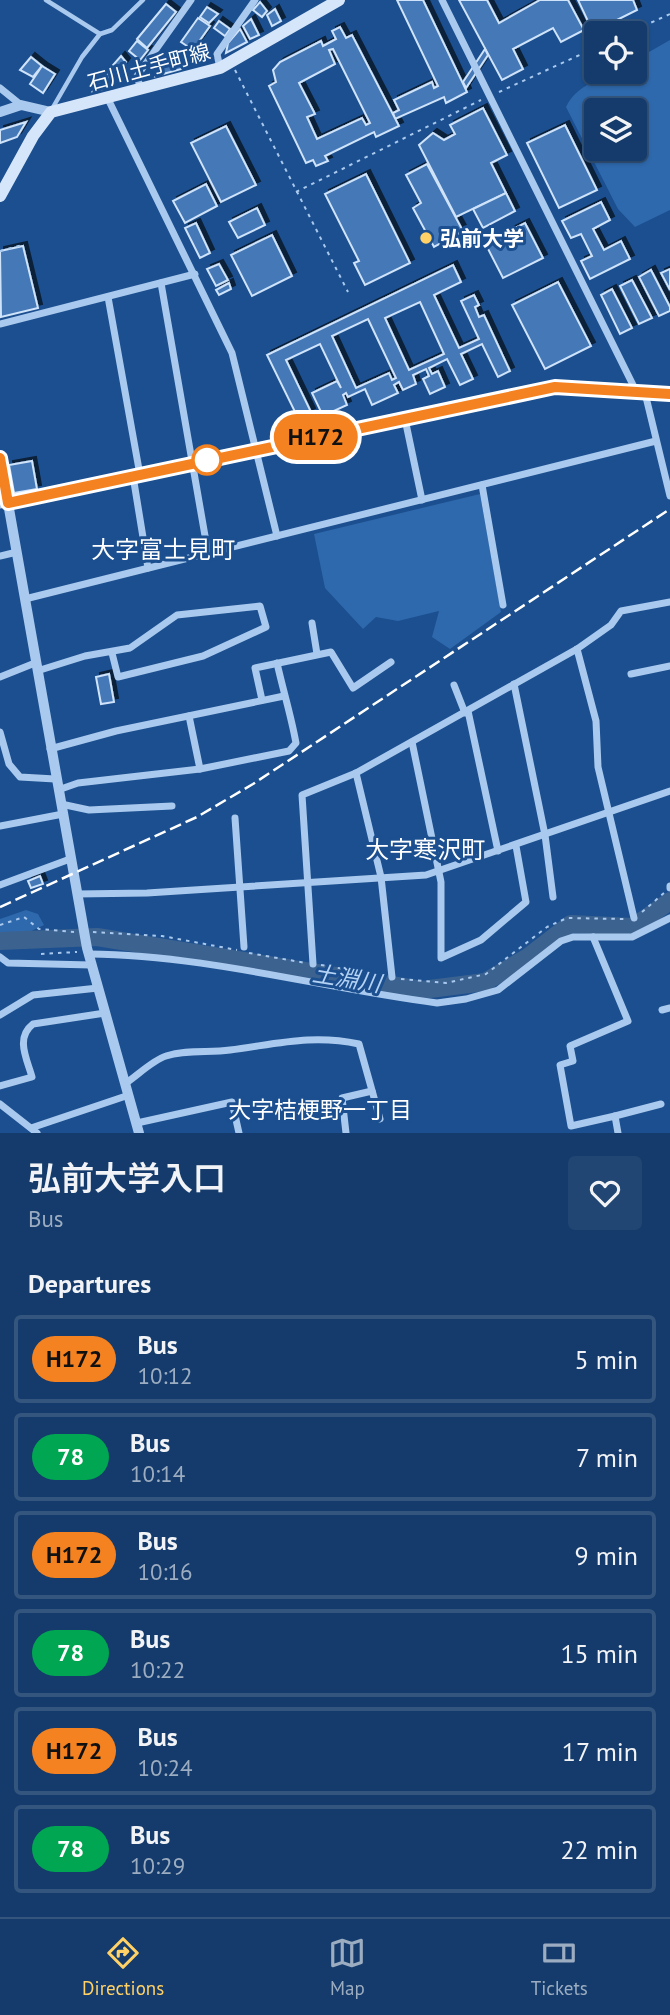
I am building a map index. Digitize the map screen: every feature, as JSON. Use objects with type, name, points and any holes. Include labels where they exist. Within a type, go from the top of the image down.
[{"type":"main road","name":"石川土手町線","points":[[51,112],[226,65],[339,0]]},
{"type":"main road","points":[[0,196],[33,136],[51,112]]},
{"type":"street","points":[[141,90],[137,76],[191,0]]},
{"type":"street","points":[[226,65],[217,54],[256,0]]},
{"type":"street","points":[[442,0],[636,391]]},
{"type":"street","points":[[0,88],[21,105],[51,112]]},
{"type":"street","points":[[107,99],[232,353],[277,536]]},
{"type":"street","points":[[0,112],[21,105]]},
{"type":"street","points":[[0,324],[195,274]]},
{"type":"street","points":[[161,283],[208,553]]},
{"type":"street","points":[[108,298],[137,475],[148,568]]},
{"type":"street","points":[[4,504],[555,387],[670,394]]},
{"type":"street","points":[[645,393],[670,496]]},
{"type":"street","points":[[405,419],[422,500]]},
{"type":"street","points":[[25,599],[656,441]]},
{"type":"street","points":[[0,458],[4,504],[17,552],[89,956],[138,1128],[232,1102],[239,1133]]},
{"type":"street","points":[[482,485],[503,605]]},
{"type":"street","points":[[0,556],[17,552]]},
{"type":"street","points":[[313,964],[302,795],[356,773],[577,649],[611,625],[621,611],[670,602]]},
{"type":"street","points":[[0,677],[130,648],[177,615],[260,606],[266,627],[203,656],[118,677],[111,653]]},
{"type":"street","points":[[312,623],[317,654]]},
{"type":"street","points":[[577,649],[596,721],[598,766],[608,814],[621,853],[634,918]]},
{"type":"street","points":[[262,699],[255,668],[331,652],[353,688],[391,662]]},
{"type":"street","points":[[0,732],[9,764],[20,777],[57,785],[200,769],[289,751],[296,743],[290,708],[284,696],[277,663]]},
{"type":"street","points":[[631,674],[670,666]]},
{"type":"street","points":[[514,684],[545,835],[553,897]]},
{"type":"street","points":[[454,685],[467,712],[498,851]]},
{"type":"street","points":[[50,749],[284,696]]},
{"type":"street","points":[[190,716],[200,769]]},
{"type":"street","points":[[412,742],[438,872],[441,958],[481,940],[526,902],[516,846]]},
{"type":"street","points":[[356,773],[381,877],[392,977]]},
{"type":"street","points":[[77,894],[147,893],[438,872],[670,790]]},
{"type":"street","points":[[0,826],[62,809],[172,806]]},
{"type":"street","points":[[235,818],[244,947]]},
{"type":"street","points":[[0,885],[70,859]]},
{"type":"street","points":[[0,967],[8,962],[121,954],[244,970],[437,1003],[466,999],[498,990],[561,941],[593,936],[632,937],[670,918]]},
{"type":"street","points":[[593,936],[628,1021],[570,1046],[573,1061],[560,1065],[571,1126],[661,1104]]},
{"type":"street","points":[[0,957],[8,962]]},
{"type":"street","points":[[0,1015],[33,995],[98,988]]},
{"type":"street","points":[[0,1086],[32,1077],[22,1044],[27,1028],[33,1024],[105,1013]]},
{"type":"street","points":[[126,1083],[162,1057],[308,1038],[359,1044],[380,1119]]},
{"type":"street","points":[[346,1133],[342,1098],[372,1091]]},
{"type":"street","points":[[0,1104],[34,1130],[129,1095]]},
{"type":"street","points":[[615,1116],[618,1133]]},
{"type":"lane","points":[[46,0],[100,34]]},
{"type":"lane","points":[[51,112],[82,57],[100,34],[113,30],[144,0]]},
{"type":"path","points":[[647,24],[670,14]]},
{"type":"path","points":[[296,192],[489,96],[584,53]]},
{"type":"path","points":[[226,65],[348,292]]},
{"type":"path","points":[[0,251],[22,245]]},
{"type":"path","points":[[0,925],[24,917],[39,929],[85,932]]},
{"type":"path","points":[[38,955],[89,956]]},
{"type":"shaded area","points":[[670,40],[670,210],[635,227],[618,209],[594,161],[647,161],[647,98],[584,98],[584,142],[566,107],[586,85],[647,84],[647,53]]},
{"type":"shaded area","points":[[480,494],[501,612],[450,649],[432,637],[439,611],[398,621],[376,617],[363,629],[325,588],[314,534]]},
{"type":"shaded area","points":[[26,910],[38,914],[44,925],[27,933],[0,935],[0,919]]},
{"type":"building","points":[[397,0],[423,0],[467,92],[446,103],[444,97],[395,119],[393,113],[399,110],[394,100],[432,82],[434,88],[438,86]]},
{"type":"building","points":[[459,0],[487,0],[499,23],[540,0],[568,0],[584,30],[561,42],[553,28],[513,49],[523,69],[502,80]]},
{"type":"building","points":[[578,0],[633,0],[637,10],[615,21],[588,21]]},
{"type":"building","points":[[260,2],[267,11],[262,17],[253,10]]},
{"type":"building","points":[[166,4],[176,12],[147,48],[137,39]]},
{"type":"building","points":[[207,7],[218,14],[209,23],[200,17]]},
{"type":"building","points":[[275,9],[281,21],[272,26],[267,15]]},
{"type":"building","points":[[198,18],[210,26],[193,50],[181,42]]},
{"type":"building","points":[[251,19],[259,35],[250,39],[243,26]]},
{"type":"building","points":[[219,21],[230,29],[225,36],[214,28]]},
{"type":"building","points":[[340,27],[346,38],[352,35],[399,126],[376,137],[374,132],[325,156],[328,161],[316,166],[313,160],[306,163],[269,86],[276,82],[273,70],[280,62],[321,41],[323,46],[336,39],[332,31]],"holes":[[[333,49],[370,123],[366,125],[362,118],[317,139],[307,117],[315,114],[299,83],[335,64],[329,50]]]},
{"type":"building","points":[[240,29],[247,42],[226,53],[228,43]]},
{"type":"building","points":[[137,41],[148,50],[140,60],[129,51]]},
{"type":"building","points":[[485,49],[488,55],[466,88],[463,82]]},
{"type":"building","points":[[186,51],[188,64],[185,68],[156,76],[171,54]]},
{"type":"building","points":[[121,56],[126,62],[114,79],[106,73]]},
{"type":"building","points":[[31,57],[42,66],[33,77],[20,70]]},
{"type":"building","points":[[42,66],[55,74],[43,93],[30,84]]},
{"type":"building","points":[[105,74],[113,82],[108,88],[93,91]]},
{"type":"building","points":[[483,108],[507,155],[491,163],[506,193],[456,217],[419,145],[433,133],[444,140],[455,134],[450,125]]},
{"type":"building","points":[[26,122],[17,137],[0,143],[0,130]]},
{"type":"building","points":[[565,125],[597,190],[559,208],[527,143]]},
{"type":"building","points":[[226,126],[256,185],[221,202],[191,143]]},
{"type":"building","points":[[427,164],[463,231],[434,247],[413,208],[421,203],[406,175]]},
{"type":"building","points":[[366,174],[410,263],[365,285],[354,263],[359,261],[325,194]]},
{"type":"building","points":[[206,184],[217,206],[185,223],[173,201]]},
{"type":"building","points":[[506,193],[515,211],[483,228],[473,209]]},
{"type":"building","points":[[601,202],[610,220],[593,229],[604,250],[621,241],[630,259],[590,279],[581,261],[592,256],[581,234],[571,238],[562,221]]},
{"type":"building","points":[[257,208],[265,225],[238,238],[229,222]]},
{"type":"building","points":[[196,223],[210,253],[200,258],[185,228]]},
{"type":"building","points":[[525,223],[543,258],[503,278],[485,243]]},
{"type":"building","points":[[272,235],[292,276],[252,296],[231,255]]},
{"type":"building","points":[[23,246],[38,308],[1,317],[0,251]]},
{"type":"building","points":[[219,264],[228,280],[216,286],[207,269]]},
{"type":"building","points":[[453,265],[461,282],[434,295],[459,348],[479,339],[461,301],[474,295],[479,305],[475,307],[479,317],[484,315],[510,371],[498,377],[482,344],[461,354],[473,379],[460,385],[447,359],[429,368],[432,374],[438,371],[445,387],[430,394],[423,379],[429,376],[426,369],[413,375],[416,384],[403,390],[399,382],[394,385],[398,393],[372,405],[365,389],[348,397],[346,393],[343,395],[347,405],[323,416],[312,393],[337,381],[341,388],[320,344],[286,360],[311,412],[298,418],[267,355]],"holes":[[[420,302],[444,354],[409,370],[385,318]],[[368,319],[396,378],[392,380],[389,373],[356,388],[332,336]]]},
{"type":"building","points":[[670,269],[670,290],[661,273]]},
{"type":"building","points":[[651,270],[670,307],[670,311],[659,316],[639,277]]},
{"type":"building","points":[[632,280],[652,318],[639,324],[620,286]]},
{"type":"building","points":[[558,282],[591,346],[545,369],[512,305]]},
{"type":"building","points":[[229,283],[231,289],[219,295],[216,290]]},
{"type":"building","points":[[612,289],[632,328],[620,334],[601,295]]},
{"type":"building","points":[[32,461],[37,489],[14,493],[9,465]]},
{"type":"building","points":[[109,674],[114,702],[101,704],[96,677]]},
{"type":"building","points":[[40,876],[43,884],[31,888],[28,881]]},
{"type":"waterway","name":"土淵川","points":[[0,941],[97,937],[422,990],[485,982],[528,957],[571,924],[633,927],[670,901]]},
{"type":"railway","points":[[0,907],[197,817],[253,784],[670,509]]},
{"type":"bus line","name":"H172","points":[[0,458],[8,503],[555,387],[670,394]]},
{"type":"place","name":"弘前大学","points":[[426,238]]},
{"type":"district","name":"大字富士見町","points":[[163,549]]},
{"type":"district","name":"大字寒沢町","points":[[425,849]]},
{"type":"district","name":"大字桔梗野一丁目","points":[[320,1109]]}]
